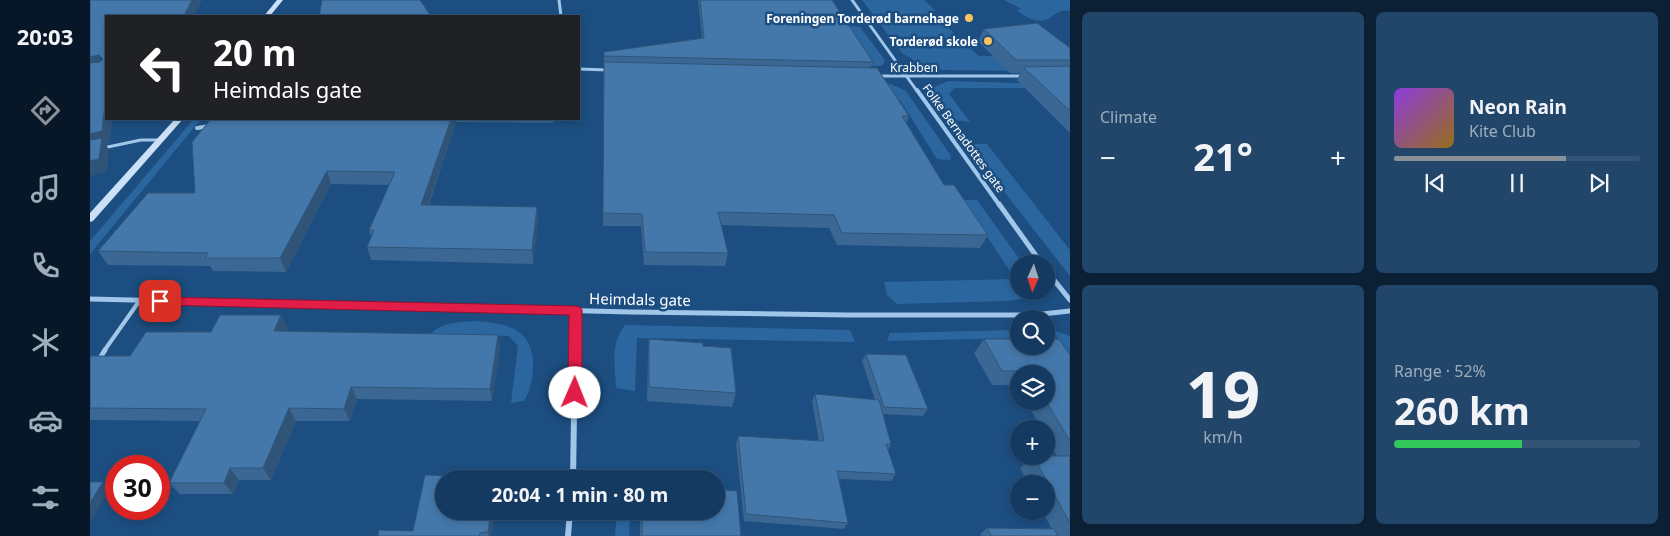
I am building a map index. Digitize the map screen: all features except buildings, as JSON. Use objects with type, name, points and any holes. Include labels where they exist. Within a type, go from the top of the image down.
[{"type":"main road","points":[[268,15],[280,0]]},
{"type":"main road","points":[[90,219],[178,120]]},
{"type":"street","points":[[560,0],[561,15]]},
{"type":"street","name":"Folke Bernadottes gate","points":[[852,0],[1036,255]]},
{"type":"street","points":[[580,69],[614,70]]},
{"type":"street","name":"Krabben","points":[[868,76],[1033,76]]},
{"type":"street","points":[[197,128],[215,124]]},
{"type":"street","points":[[1055,281],[1070,300]]},
{"type":"street","name":"Heimdals gate","points":[[90,299],[848,315],[1033,315],[1070,312]]},
{"type":"street","points":[[573,470],[576,310]]},
{"type":"street","points":[[568,536],[569,520]]},
{"type":"lane","points":[[98,149],[141,140],[160,140]]},
{"type":"lane","points":[[96,365],[140,300]]},
{"type":"shaded area","points":[[862,0],[924,0],[936,11],[930,11],[979,56],[1054,55],[1020,71],[927,68],[902,53]]},
{"type":"shaded area","points":[[1004,0],[1070,0],[1070,11],[1058,12],[1049,18],[1036,20],[1016,10],[1021,9]]},
{"type":"shaded area","points":[[849,26],[860,27],[884,59],[884,64],[881,66],[806,64],[874,63]]},
{"type":"shaded area","points":[[948,81],[1018,83],[1049,88],[954,88],[949,94],[970,122],[953,120],[931,91],[932,88]]},
{"type":"shaded area","points":[[879,82],[891,84],[906,91],[951,156],[950,160],[937,159],[900,100],[897,100]]},
{"type":"shaded area","points":[[193,120],[200,120],[90,254],[90,241]]},
{"type":"shaded area","points":[[975,144],[987,144],[1070,250],[1070,276],[1009,198],[974,149]]},
{"type":"shaded area","points":[[963,200],[977,200],[1017,255],[1010,255],[1010,271]]},
{"type":"shaded area","points":[[1010,279],[1010,300],[1015,300],[897,304],[887,295],[884,282]]},
{"type":"shaded area","points":[[473,321],[506,326],[523,335],[529,343],[533,372],[530,389],[524,401],[511,403],[518,346],[509,336],[431,334],[439,327],[445,325]]},
{"type":"shaded area","points":[[625,325],[850,330],[855,342],[637,338],[635,391],[616,388],[615,347],[620,332]]},
{"type":"shaded area","points":[[1010,330],[1010,338],[887,341],[890,333]]},
{"type":"shaded area","points":[[1055,331],[1070,336],[1070,357],[1057,337],[1055,337]]},
{"type":"shaded area","points":[[616,520],[630,520],[629,536],[615,536]]},
{"type":"place","name":"Foreningen Torderød barnehage","points":[[969,18]]},
{"type":"place","name":"Torderød skole","points":[[988,41]]},
{"type":"route","points":[[160,301],[576,310],[575,393]]}]
